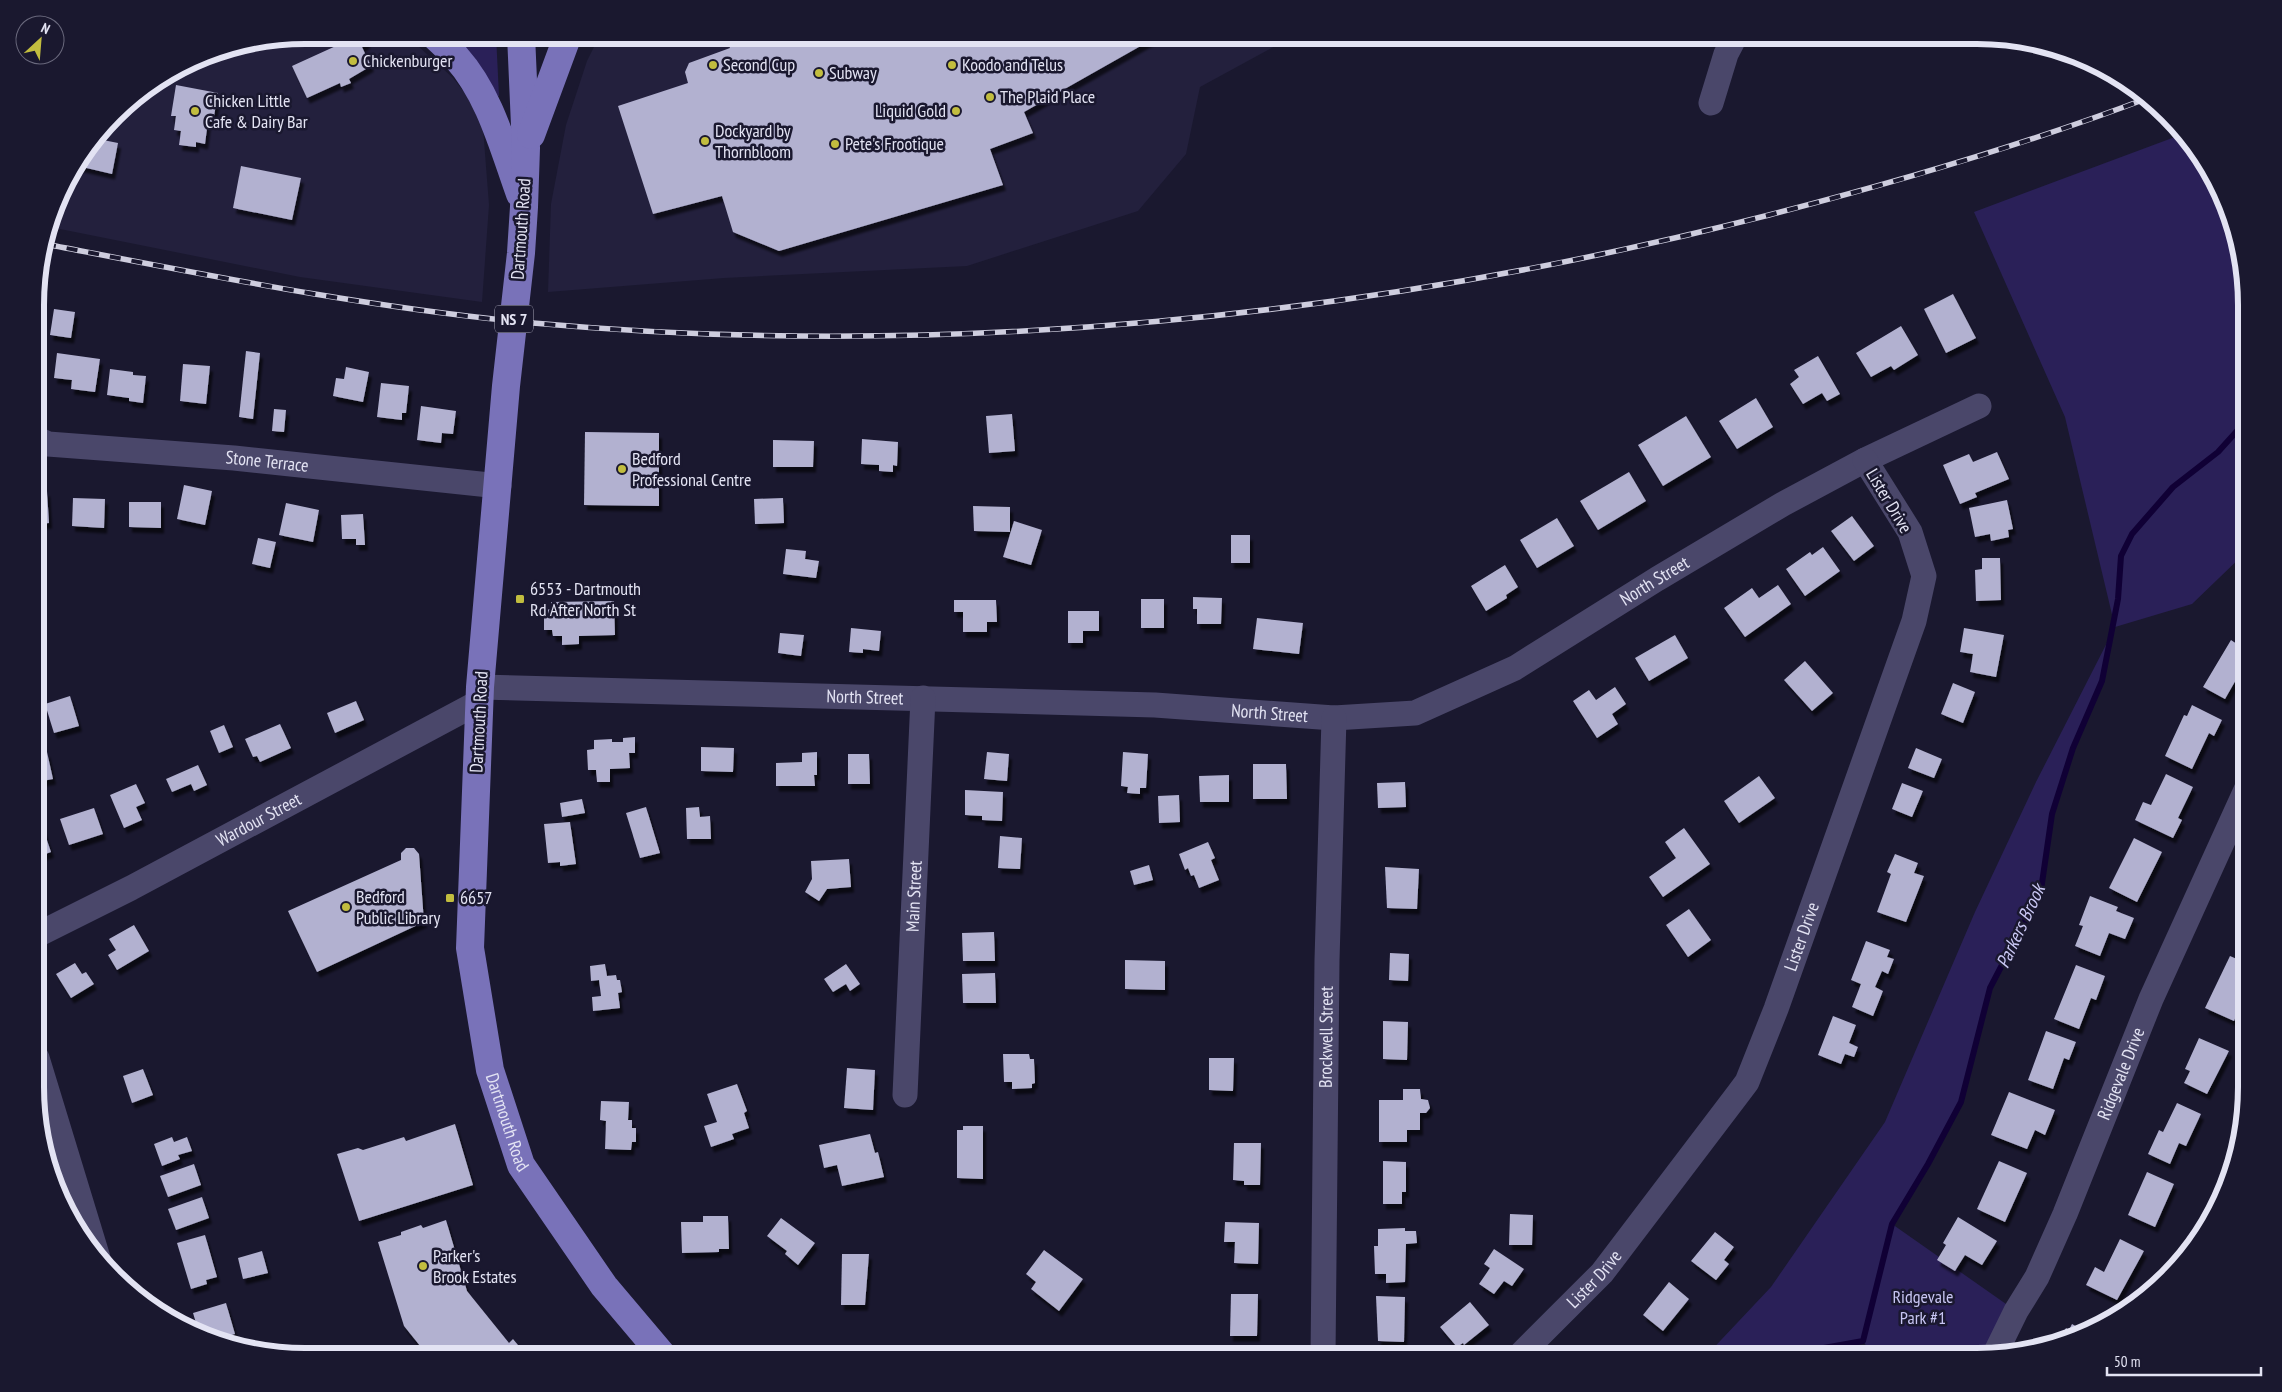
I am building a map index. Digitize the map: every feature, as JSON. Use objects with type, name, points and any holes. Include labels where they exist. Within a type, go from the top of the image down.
[{"type":"main road","points":[[443,44],[456,56],[490,109],[524,207]]},
{"type":"main road","name":"Dartmouth Road","points":[[521,44],[526,148],[522,253],[506,386],[480,694],[470,948],[490,1070],[521,1165],[604,1286],[656,1348]]},
{"type":"main road","points":[[526,148],[565,44]]},
{"type":"street","points":[[1711,103],[1726,54],[1731,44]]},
{"type":"street","name":"North Street","points":[[480,694],[923,698],[1155,704],[1334,718],[1415,713],[1515,668],[1774,509],[1865,460],[1979,406]]},
{"type":"street","name":"Stone Terrace","points":[[44,442],[234,458],[499,486]]},
{"type":"street","name":"Lister Drive","points":[[1527,1348],[1602,1273],[1747,1082],[1772,1018],[1914,621],[1924,576],[1910,532],[1865,460]]},
{"type":"street","name":"Wardour Street","points":[[44,932],[131,888],[480,694]]},
{"type":"street","name":"Main Street","points":[[905,1095],[923,698]]},
{"type":"street","name":"Brockwell Street","points":[[1323,1348],[1327,960],[1334,718]]},
{"type":"street","name":"Ridgevale Drive","points":[[1998,1348],[2016,1311],[2037,1277],[2065,1214],[2151,999],[2238,808]]},
{"type":"street","points":[[44,1081],[92,1237]]},
{"type":"shaded area","points":[[288,44],[416,44],[453,78],[482,115],[489,205],[482,302],[300,277],[56,228],[64,205],[79,174],[108,133],[146,98],[189,71],[237,53],[271,46]]},
{"type":"shaded area","points":[[596,44],[1278,44],[1200,87],[1186,154],[1138,211],[967,266],[724,278],[548,292],[551,204],[566,125],[587,61]]},
{"type":"green space","points":[[456,44],[496,44],[498,96]]},
{"type":"green space","points":[[2177,136],[2203,174],[2218,205],[2229,237],[2238,288],[2238,560],[2192,604],[2115,627],[2065,417],[1974,212]]},
{"type":"green space","name":"Ridgevale Park #1","points":[[2115,627],[2102,681],[2073,748],[2052,814],[2041,890],[1990,988],[1961,1102],[1928,1164],[1892,1224],[2016,1311],[1999,1347],[1868,1348],[1863,1341],[1824,1348],[1713,1348],[1771,1287],[1885,1122],[1975,912],[2036,782]]},
{"type":"building","points":[[340,44],[366,44],[362,47],[371,66],[349,79],[351,83],[341,87],[340,83],[307,98],[292,66]]},
{"type":"building","points":[[728,44],[1144,44],[1024,112],[1033,133],[990,149],[1003,185],[779,251],[733,232],[722,196],[653,214],[618,106],[688,83],[685,72],[689,63],[730,48]]},
{"type":"building","points":[[176,85],[218,93],[213,122],[208,121],[205,144],[196,142],[196,147],[179,145],[181,131],[174,130],[176,116],[171,116]]},
{"type":"building","points":[[103,140],[118,143],[112,174],[83,167]]},
{"type":"building","points":[[241,166],[301,178],[292,220],[233,208]]},
{"type":"building","points":[[1953,294],[1976,338],[1946,353],[1924,309]]},
{"type":"building","points":[[54,309],[75,312],[71,338],[50,335]]},
{"type":"building","points":[[1901,326],[1918,355],[1894,370],[1891,366],[1871,377],[1856,353]]},
{"type":"building","points":[[246,351],[260,353],[253,419],[239,417]]},
{"type":"building","points":[[57,353],[100,359],[95,392],[71,389],[72,380],[54,378]]},
{"type":"building","points":[[1818,356],[1840,394],[1827,401],[1822,393],[1803,404],[1790,384],[1799,377],[1794,370]]},
{"type":"building","points":[[183,364],[210,366],[206,404],[180,401]]},
{"type":"building","points":[[346,367],[369,372],[363,402],[333,396],[336,378],[344,379]]},
{"type":"building","points":[[110,369],[146,376],[143,403],[129,401],[129,398],[107,395]]},
{"type":"building","points":[[381,383],[409,386],[406,413],[402,413],[402,420],[377,417]]},
{"type":"building","points":[[1756,398],[1773,427],[1737,449],[1719,421]]},
{"type":"building","points":[[421,406],[456,411],[453,434],[442,433],[441,443],[417,440]]},
{"type":"building","points":[[274,409],[286,410],[284,432],[272,431]]},
{"type":"building","points":[[1012,414],[1015,451],[989,453],[986,416]]},
{"type":"building","points":[[1686,416],[1711,457],[1663,486],[1638,445]]},
{"type":"building","name":"Bedford Professional Centre","points":[[585,432],[659,433],[659,506],[584,505]]},
{"type":"building","points":[[862,439],[898,442],[897,466],[893,465],[893,472],[879,471],[879,465],[861,464]]},
{"type":"building","points":[[773,440],[814,441],[813,467],[773,467]]},
{"type":"building","points":[[1997,452],[2009,479],[1975,493],[1977,497],[1960,504],[1943,465],[1969,454],[1973,462]]},
{"type":"building","points":[[1629,472],[1646,501],[1598,530],[1580,501]]},
{"type":"building","points":[[184,485],[212,491],[205,525],[177,519]]},
{"type":"building","points":[[44,491],[47,491],[49,523],[44,523]]},
{"type":"building","points":[[73,498],[105,499],[104,528],[72,526]]},
{"type":"building","points":[[783,498],[784,523],[755,524],[754,499]]},
{"type":"building","points":[[2007,500],[2013,529],[2008,530],[2009,537],[1991,541],[1990,534],[1975,537],[1969,508]]},
{"type":"building","points":[[129,502],[161,502],[161,528],[129,527]]},
{"type":"building","points":[[286,503],[319,510],[313,542],[279,535]]},
{"type":"building","points":[[973,506],[1010,507],[1010,532],[974,531]]},
{"type":"building","points":[[363,514],[365,545],[356,545],[356,539],[342,539],[341,515]]},
{"type":"building","points":[[1852,516],[1874,546],[1854,561],[1831,531]]},
{"type":"building","points":[[1557,518],[1574,546],[1537,568],[1520,540]]},
{"type":"building","points":[[1014,521],[1042,530],[1031,565],[1003,557]]},
{"type":"building","points":[[1231,535],[1250,535],[1250,563],[1231,563]]},
{"type":"building","points":[[258,538],[276,542],[270,568],[252,564]]},
{"type":"building","points":[[1823,547],[1840,571],[1805,596],[1786,569],[1810,552],[1812,555]]},
{"type":"building","points":[[786,549],[806,551],[805,559],[819,561],[816,578],[783,574]]},
{"type":"building","points":[[1982,558],[2000,558],[2001,600],[1976,601],[1975,570],[1982,569]]},
{"type":"building","points":[[1505,565],[1518,587],[1506,595],[1507,598],[1486,611],[1471,586]]},
{"type":"building","points":[[1778,585],[1791,604],[1745,637],[1724,608],[1752,588],[1759,598]]},
{"type":"building","points":[[1193,597],[1222,598],[1221,624],[1197,624],[1197,609],[1193,609]]},
{"type":"building","points":[[1141,599],[1164,599],[1164,628],[1141,628]]},
{"type":"building","points":[[954,600],[996,600],[997,622],[987,622],[987,632],[963,632],[963,612],[954,612]]},
{"type":"building","points":[[614,601],[615,635],[579,636],[579,644],[562,645],[562,636],[553,636],[552,630],[544,630],[544,610],[552,609],[551,602]]},
{"type":"building","points":[[1068,611],[1099,611],[1099,631],[1083,631],[1083,643],[1068,643]]},
{"type":"building","points":[[1257,618],[1303,623],[1299,654],[1253,649]]},
{"type":"building","points":[[851,628],[881,631],[879,651],[863,649],[863,653],[849,652]]},
{"type":"building","points":[[1964,628],[2004,635],[1996,677],[1970,672],[1973,654],[1960,652]]},
{"type":"building","points":[[780,633],[804,635],[801,656],[778,653]]},
{"type":"building","points":[[1675,635],[1688,658],[1649,681],[1635,658]]},
{"type":"building","points":[[2231,640],[2238,645],[2238,679],[2225,699],[2203,687]]},
{"type":"building","points":[[1805,661],[1833,693],[1812,711],[1784,680]]},
{"type":"building","points":[[1953,683],[1975,692],[1963,723],[1941,714]]},
{"type":"building","points":[[1615,687],[1626,704],[1612,714],[1618,724],[1597,738],[1573,701],[1589,690],[1596,700]]},
{"type":"building","points":[[70,696],[79,726],[54,733],[45,704]]},
{"type":"building","points":[[356,701],[364,720],[335,733],[327,713]]},
{"type":"building","points":[[2192,705],[2222,720],[2214,736],[2209,733],[2192,769],[2165,756],[2184,715],[2187,716]]},
{"type":"building","points":[[280,724],[291,748],[260,762],[257,756],[253,757],[245,739]]},
{"type":"building","points":[[224,725],[233,747],[219,753],[210,731]]},
{"type":"building","points":[[635,737],[635,753],[629,753],[630,768],[610,769],[610,782],[597,782],[596,770],[588,770],[587,750],[594,749],[594,740],[612,739],[612,742],[623,742],[623,738]]},
{"type":"building","points":[[701,747],[734,748],[733,772],[701,771]]},
{"type":"building","points":[[1916,748],[1942,759],[1934,778],[1908,768]]},
{"type":"building","points":[[47,752],[53,779],[44,781],[44,753]]},
{"type":"building","points":[[817,752],[817,775],[814,775],[815,786],[776,786],[776,763],[802,762],[802,753]]},
{"type":"building","points":[[987,752],[1009,754],[1007,781],[984,779]]},
{"type":"building","points":[[1123,752],[1148,754],[1146,788],[1140,788],[1140,794],[1127,793],[1128,787],[1121,786]]},
{"type":"building","points":[[848,754],[869,754],[870,784],[848,784]]},
{"type":"building","points":[[1253,764],[1286,764],[1287,799],[1253,799]]},
{"type":"building","points":[[198,765],[207,785],[194,791],[191,784],[172,792],[166,779]]},
{"type":"building","points":[[2166,774],[2193,787],[2178,818],[2182,820],[2173,838],[2135,820],[2143,802],[2151,805]]},
{"type":"building","points":[[1229,775],[1229,802],[1200,802],[1199,776]]},
{"type":"building","points":[[1759,776],[1775,798],[1739,823],[1724,801]]},
{"type":"building","points":[[1405,782],[1406,807],[1378,808],[1377,783]]},
{"type":"building","points":[[1902,783],[1923,791],[1912,817],[1892,809]]},
{"type":"building","points":[[136,784],[145,803],[136,807],[142,820],[124,828],[110,795]]},
{"type":"building","points":[[965,790],[1003,792],[1002,821],[982,820],[982,816],[965,815]]},
{"type":"building","points":[[1179,795],[1180,822],[1159,823],[1158,796]]},
{"type":"building","points":[[582,799],[585,813],[562,817],[560,803]]},
{"type":"building","points":[[646,807],[660,853],[640,858],[626,813]]},
{"type":"building","points":[[699,807],[700,817],[710,816],[711,839],[687,839],[686,808]]},
{"type":"building","points":[[94,808],[103,834],[69,845],[60,819]]},
{"type":"building","points":[[570,822],[576,864],[560,866],[560,862],[548,863],[544,824]]},
{"type":"building","points":[[1684,828],[1710,864],[1663,897],[1649,877],[1676,858],[1665,842]]},
{"type":"building","points":[[44,832],[51,852],[44,854]]},
{"type":"building","points":[[1000,836],[1022,838],[1020,869],[998,868]]},
{"type":"building","points":[[2134,838],[2162,852],[2137,902],[2109,888]]},
{"type":"building","points":[[1208,842],[1215,858],[1211,860],[1219,880],[1199,888],[1194,875],[1191,876],[1188,868],[1185,870],[1179,854]]},
{"type":"building","points":[[406,848],[414,848],[419,854],[424,922],[317,972],[288,911],[401,860],[401,853]]},
{"type":"building","points":[[1895,854],[1918,863],[1914,873],[1924,876],[1906,922],[1877,912],[1891,874],[1887,872]]},
{"type":"building","points":[[849,859],[851,887],[827,889],[819,901],[805,892],[812,879],[811,861]]},
{"type":"building","points":[[1149,865],[1153,880],[1134,885],[1130,871]]},
{"type":"building","points":[[1385,867],[1419,869],[1417,909],[1387,908]]},
{"type":"building","points":[[2090,896],[2118,907],[2116,911],[2134,918],[2125,939],[2109,933],[2100,956],[2075,946],[2083,926],[2079,925]]},
{"type":"building","points":[[1689,909],[1711,940],[1688,957],[1666,925]]},
{"type":"building","points":[[134,925],[149,951],[117,970],[108,955],[116,950],[109,939]]},
{"type":"building","points":[[994,932],[995,961],[963,961],[962,933]]},
{"type":"building","points":[[1866,941],[1890,950],[1887,957],[1894,959],[1888,974],[1882,971],[1875,987],[1883,991],[1873,1016],[1852,1007],[1861,984],[1851,980]]},
{"type":"building","points":[[1390,953],[1409,954],[1408,981],[1389,980]]},
{"type":"building","points":[[2230,956],[2238,960],[2238,1011],[2234,1021],[2205,1008]]},
{"type":"building","points":[[1125,960],[1165,961],[1165,990],[1125,989]]},
{"type":"building","points":[[75,963],[82,974],[86,972],[94,984],[71,998],[56,974]]},
{"type":"building","points":[[605,964],[607,976],[616,975],[617,980],[620,980],[622,992],[618,993],[620,1008],[593,1011],[592,997],[601,996],[599,980],[591,981],[590,966]]},
{"type":"building","points":[[846,964],[860,984],[850,991],[846,984],[833,992],[824,979]]},
{"type":"building","points":[[2076,965],[2105,976],[2096,1000],[2091,998],[2079,1029],[2054,1019]]},
{"type":"building","points":[[995,973],[996,1003],[963,1003],[962,974]]},
{"type":"building","points":[[1833,1016],[1856,1025],[1849,1043],[1858,1047],[1854,1057],[1845,1054],[1841,1064],[1818,1055]]},
{"type":"building","points":[[1383,1021],[1408,1022],[1407,1060],[1383,1059]]},
{"type":"building","points":[[2046,1031],[2076,1042],[2069,1060],[2064,1058],[2053,1089],[2028,1080]]},
{"type":"building","points":[[2199,1038],[2229,1051],[2207,1094],[2184,1083],[2190,1071],[2185,1069]]},
{"type":"building","points":[[1003,1054],[1029,1054],[1030,1059],[1034,1059],[1035,1083],[1032,1084],[1032,1088],[1012,1089],[1012,1082],[1004,1082]]},
{"type":"building","points":[[1209,1058],[1234,1058],[1233,1091],[1209,1090]]},
{"type":"building","points":[[847,1068],[875,1070],[873,1110],[844,1108]]},
{"type":"building","points":[[143,1069],[153,1095],[132,1103],[123,1076]]},
{"type":"building","points":[[737,1084],[747,1111],[744,1113],[749,1128],[732,1134],[734,1139],[711,1147],[704,1126],[717,1122],[707,1094]]},
{"type":"building","points":[[1403,1089],[1420,1089],[1421,1099],[1428,1100],[1430,1108],[1426,1113],[1420,1113],[1420,1130],[1407,1130],[1407,1142],[1379,1142],[1379,1100],[1403,1100]]},
{"type":"building","points":[[2009,1092],[2055,1110],[2045,1135],[2035,1130],[2027,1149],[1991,1135]]},
{"type":"building","points":[[601,1101],[629,1102],[628,1120],[632,1120],[632,1128],[636,1128],[636,1142],[632,1142],[631,1150],[605,1149],[606,1121],[600,1120]]},
{"type":"building","points":[[2177,1103],[2201,1114],[2186,1146],[2179,1143],[2170,1164],[2148,1154],[2159,1130],[2163,1132]]},
{"type":"building","points":[[455,1124],[473,1185],[359,1221],[337,1154],[358,1148],[363,1150],[404,1137],[406,1141]]},
{"type":"building","points":[[963,1126],[983,1126],[983,1179],[957,1178],[957,1130],[963,1130]]},
{"type":"building","points":[[870,1134],[875,1153],[878,1152],[884,1177],[842,1186],[837,1165],[824,1168],[819,1145]]},
{"type":"building","points":[[172,1137],[174,1142],[187,1137],[192,1151],[178,1155],[180,1159],[162,1166],[154,1144]]},
{"type":"building","points":[[1234,1143],[1261,1143],[1260,1185],[1244,1185],[1244,1181],[1233,1180]]},
{"type":"building","points":[[1383,1161],[1406,1162],[1406,1192],[1402,1192],[1402,1204],[1383,1204]]},
{"type":"building","points":[[1999,1161],[2027,1173],[2005,1222],[1977,1209]]},
{"type":"building","points":[[194,1164],[201,1185],[168,1197],[160,1176]]},
{"type":"building","points":[[2147,1172],[2174,1184],[2155,1227],[2128,1215]]},
{"type":"building","points":[[202,1197],[209,1218],[176,1230],[168,1209]]},
{"type":"building","points":[[1510,1214],[1533,1215],[1532,1245],[1509,1245]]},
{"type":"building","points":[[703,1216],[728,1216],[729,1249],[719,1249],[719,1252],[682,1253],[681,1222],[703,1222]]},
{"type":"building","points":[[1958,1217],[1997,1241],[1982,1265],[1965,1255],[1955,1271],[1937,1260],[1946,1245],[1943,1243]]},
{"type":"building","points":[[781,1218],[815,1243],[798,1265],[785,1254],[787,1251],[767,1236]]},
{"type":"building","name":"Parker's Brook Estates","points":[[446,1220],[467,1291],[509,1343],[513,1339],[520,1348],[422,1348],[404,1326],[378,1242],[401,1235],[401,1232],[421,1225],[423,1228]]},
{"type":"building","points":[[1225,1222],[1259,1223],[1258,1264],[1234,1263],[1235,1242],[1224,1242]]},
{"type":"building","points":[[1405,1228],[1405,1231],[1416,1231],[1417,1243],[1406,1244],[1405,1282],[1386,1283],[1386,1274],[1375,1274],[1374,1246],[1378,1246],[1378,1229]]},
{"type":"building","points":[[1715,1232],[1734,1247],[1724,1260],[1729,1264],[1716,1280],[1691,1261]]},
{"type":"building","points":[[205,1235],[217,1277],[206,1280],[207,1284],[191,1289],[177,1243]]},
{"type":"building","points":[[2120,1239],[2144,1251],[2117,1300],[2086,1285],[2095,1267],[2104,1272]]},
{"type":"building","points":[[1494,1249],[1524,1269],[1512,1286],[1504,1281],[1494,1294],[1479,1284],[1490,1268],[1484,1264]]},
{"type":"building","points":[[1044,1250],[1083,1279],[1059,1311],[1031,1289],[1036,1282],[1026,1274]]},
{"type":"building","points":[[262,1251],[268,1273],[243,1279],[238,1258]]},
{"type":"building","points":[[842,1254],[869,1254],[865,1305],[841,1305]]},
{"type":"building","points":[[1669,1282],[1689,1299],[1663,1331],[1643,1315]]},
{"type":"building","points":[[1231,1294],[1258,1294],[1257,1336],[1230,1336]]},
{"type":"building","points":[[1376,1296],[1405,1297],[1404,1342],[1378,1341]]},
{"type":"building","points":[[1470,1302],[1489,1325],[1464,1345],[1463,1343],[1457,1347],[1440,1327]]},
{"type":"building","points":[[226,1303],[235,1334],[228,1336],[196,1324],[193,1313]]},
{"type":"building","points":[[2072,1324],[2078,1328],[2063,1333],[2066,1328],[2069,1330]]},
{"type":"waterway","name":"Parkers Brook","points":[[1824,1348],[1863,1341],[1892,1224],[1928,1164],[1961,1102],[1990,988],[2041,890],[2052,814],[2073,748],[2102,681],[2118,599],[2121,556],[2132,534],[2173,487],[2218,452],[2238,430]]},
{"type":"railway","points":[[51,245],[349,300],[471,317],[533,323],[688,333],[844,336],[1000,332],[1156,322],[1311,304],[1465,281],[1618,251],[1769,215],[1912,176],[2007,147],[2140,101]]},
{"type":"place","name":"Chickenburger","points":[[353,61]]},
{"type":"place","name":"Second Cup","points":[[713,65]]},
{"type":"place","name":"Koodo and Telus","points":[[952,65]]},
{"type":"place","name":"Subway","points":[[819,73]]},
{"type":"place","name":"The Plaid Place","points":[[990,97]]},
{"type":"place","name":"Chicken Little Cafe & Dairy Bar","points":[[195,111]]},
{"type":"place","name":"Liquid Gold","points":[[956,111]]},
{"type":"place","name":"Dockyard by Thornbloom","points":[[705,141]]},
{"type":"place","name":"Pete's Frootique","points":[[835,144]]},
{"type":"place","name":"Bedford Professional Centre","points":[[622,469]]},
{"type":"place","name":"6553 - Dartmouth Rd After North St","points":[[520,599]]},
{"type":"place","name":"6657","points":[[450,898]]},
{"type":"place","name":"Bedford Public Library","points":[[346,907]]},
{"type":"place","name":"Parker's Brook Estates","points":[[423,1266]]}]
